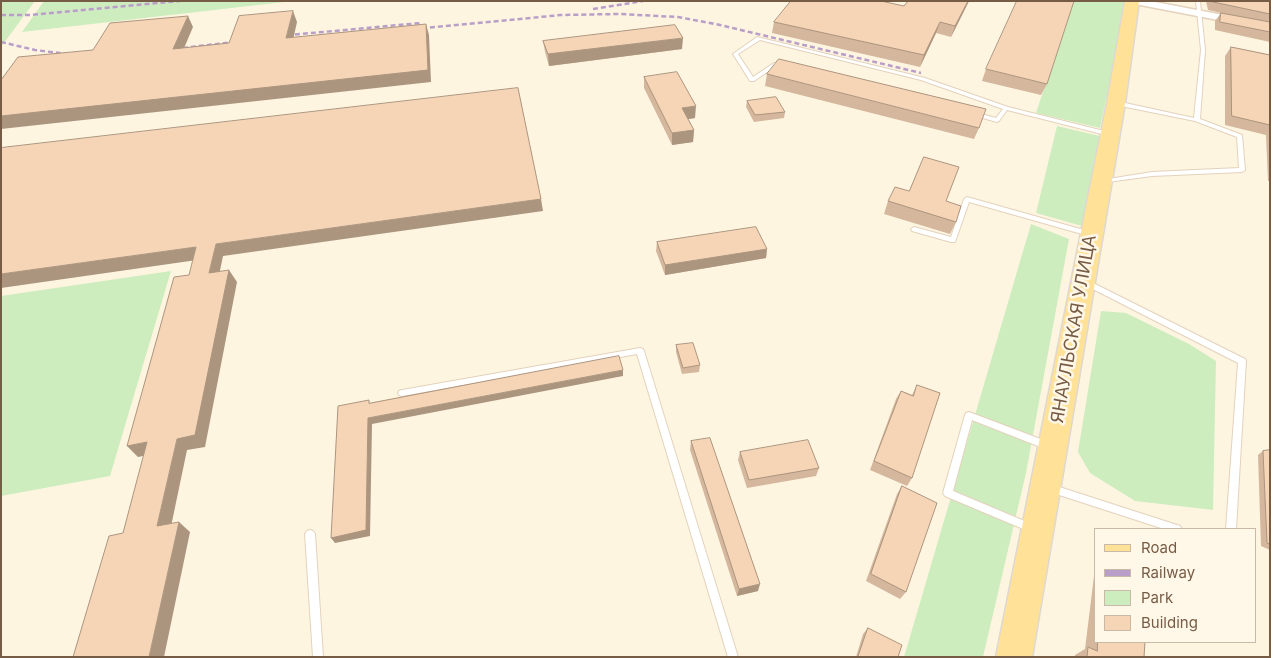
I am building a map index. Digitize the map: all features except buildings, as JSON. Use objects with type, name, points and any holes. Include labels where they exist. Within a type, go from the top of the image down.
[{"type":"main road","name":"ЯНАУЛЬСКАЯ УЛИЦА","points":[[1014,657],[1134,1]]},
{"type":"street","points":[[1134,1],[1270,27]]},
{"type":"lane","points":[[1197,120],[1203,50],[1198,1]]},
{"type":"lane","points":[[785,67],[776,64],[752,80],[735,54],[759,38],[923,79],[1006,108],[1110,134]]},
{"type":"lane","points":[[1101,182],[1152,174],[1242,170],[1240,136],[1197,120],[1116,103]]},
{"type":"lane","points":[[968,112],[997,120],[1006,108]]},
{"type":"lane","points":[[914,229],[953,240],[967,199],[1091,235]]},
{"type":"lane","points":[[1083,281],[1242,360],[1232,528]]},
{"type":"lane","points":[[402,393],[640,351],[733,657]]},
{"type":"lane","points":[[1038,531],[948,492],[969,415],[1053,447]]},
{"type":"lane","points":[[1046,486],[1174,528]]},
{"type":"lane","points":[[310,534],[318,657]]},
{"type":"green space","points":[[1,1],[35,1],[1,47]]},
{"type":"green space","points":[[44,1],[293,1],[22,32]]},
{"type":"green space","points":[[1073,1],[1127,1],[1100,128],[1036,113]]},
{"type":"green space","points":[[1057,126],[1104,137],[1089,228],[1036,213]]},
{"type":"green space","points":[[1031,224],[1069,239],[1026,473],[983,657],[904,657]]},
{"type":"green space","points":[[171,271],[110,476],[1,496],[1,296]]},
{"type":"green space","points":[[1101,311],[1126,313],[1189,344],[1216,361],[1213,510],[1135,501],[1090,473],[1078,452]]},
{"type":"railway","points":[[1,15],[30,15],[180,1]]},
{"type":"railway","points":[[593,9],[643,1]]},
{"type":"railway","points":[[414,29],[561,15],[619,14],[678,17],[720,25],[921,73]]},
{"type":"railway","points":[[279,36],[421,23]]},
{"type":"railway","points":[[183,48],[242,41]]},
{"type":"railway","points":[[1,42],[35,50],[75,55]]}]
